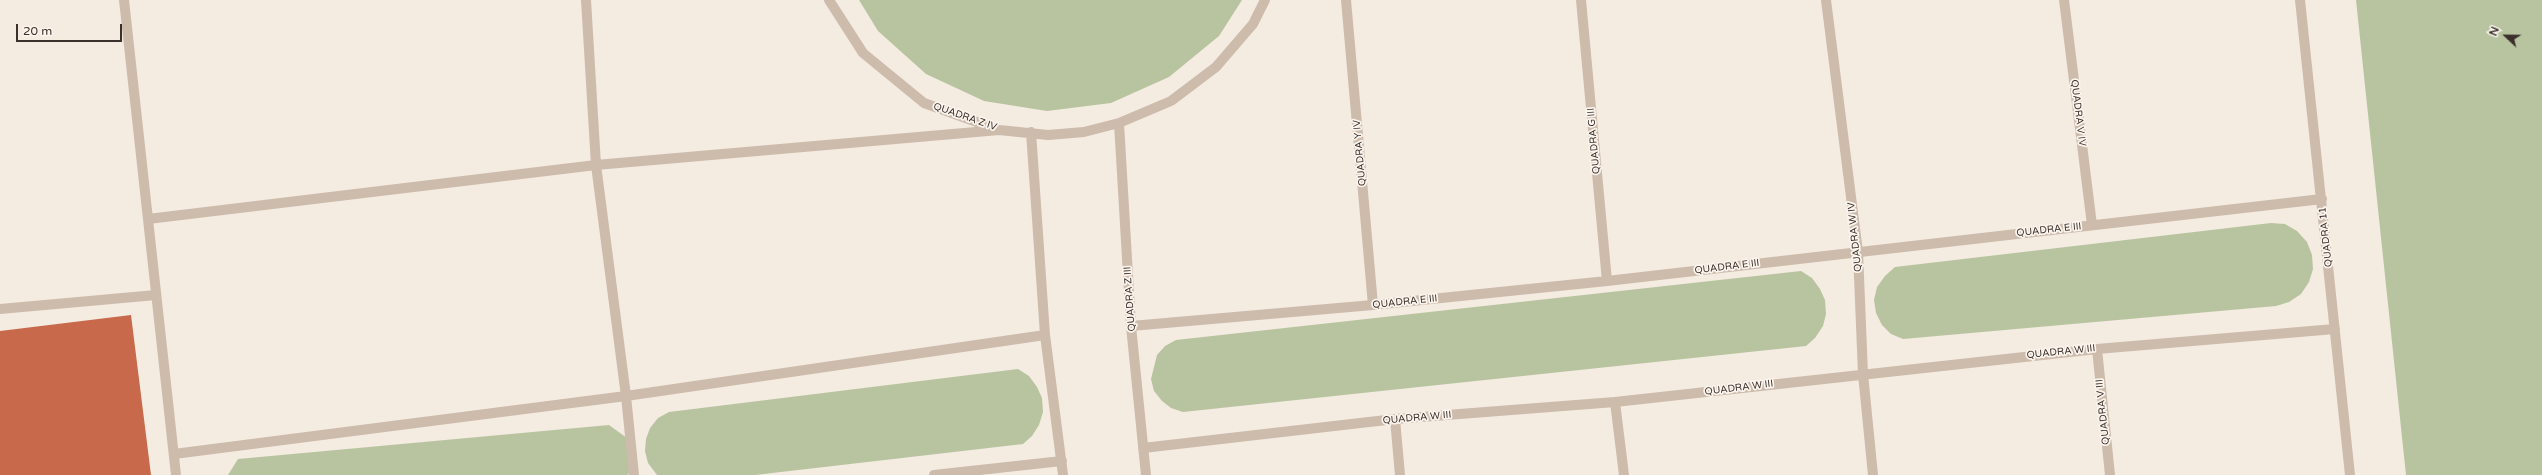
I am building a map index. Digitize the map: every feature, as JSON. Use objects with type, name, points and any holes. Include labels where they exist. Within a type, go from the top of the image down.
[{"type":"street","points":[[124,0],[176,475]]},
{"type":"street","points":[[586,0],[596,165],[626,396],[634,475]]},
{"type":"street","name":"QUADRA Z IV","points":[[829,0],[863,53],[924,103],[999,130],[1048,134],[1084,132],[1119,123],[1171,101],[1216,67],[1253,24],[1265,0]]},
{"type":"street","name":"QUADRA Y IV","points":[[1346,0],[1373,305]]},
{"type":"street","name":"QUADRA G III","points":[[1581,0],[1607,281]]},
{"type":"street","name":"QUADRA W IV","points":[[1826,0],[1858,252],[1863,374],[1872,475]]},
{"type":"street","name":"QUADRA V IV","points":[[2064,0],[2092,225]]},
{"type":"street","name":"QUADRA 11","points":[[2300,0],[2350,475]]},
{"type":"street","name":"QUADRA Z III","points":[[1119,123],[1132,326],[1146,475]]},
{"type":"street","points":[[148,218],[596,165],[999,130]]},
{"type":"street","points":[[1031,132],[1045,335],[1063,475]]},
{"type":"street","name":"QUADRA E III","points":[[1132,326],[1373,305],[1607,281],[2322,199]]},
{"type":"street","points":[[0,309],[156,295]]},
{"type":"street","name":"QUADRA W III","points":[[1143,448],[1396,419],[1615,402],[2097,348],[2335,329]]},
{"type":"street","points":[[174,454],[626,396],[1045,335]]},
{"type":"street","name":"QUADRA V III","points":[[2097,348],[2110,475]]},
{"type":"street","points":[[1615,402],[1624,475]]},
{"type":"street","points":[[1396,419],[1400,475]]},
{"type":"street","points":[[934,475],[1062,461]]},
{"type":"green space","points":[[859,0],[1242,0],[1219,36],[1169,77],[1111,103],[1047,111],[984,101],[926,74],[878,31]]},
{"type":"green space","points":[[2356,0],[2542,0],[2542,475],[2406,475]]},
{"type":"green space","points":[[2271,223],[2285,224],[2297,231],[2307,242],[2312,255],[2313,269],[2309,282],[2301,294],[2289,302],[2276,306],[1903,339],[1891,334],[1882,325],[1876,313],[1874,300],[1877,287],[1885,276],[1895,267]]},
{"type":"green space","points":[[1801,271],[1812,278],[1820,289],[1825,300],[1826,314],[1823,326],[1815,338],[1806,346],[1183,412],[1171,408],[1162,401],[1154,391],[1151,379],[1157,355],[1165,346],[1176,340]]},
{"type":"green space","points":[[1018,369],[1029,376],[1037,387],[1042,398],[1043,412],[1039,425],[1032,436],[1023,444],[755,475],[657,475],[648,463],[645,451],[646,439],[650,428],[658,418],[669,412]]},
{"type":"green space","points":[[609,425],[627,438],[630,471],[628,475],[228,475],[238,459]]},
{"type":"building","points":[[131,315],[151,475],[0,475],[0,331]]}]
